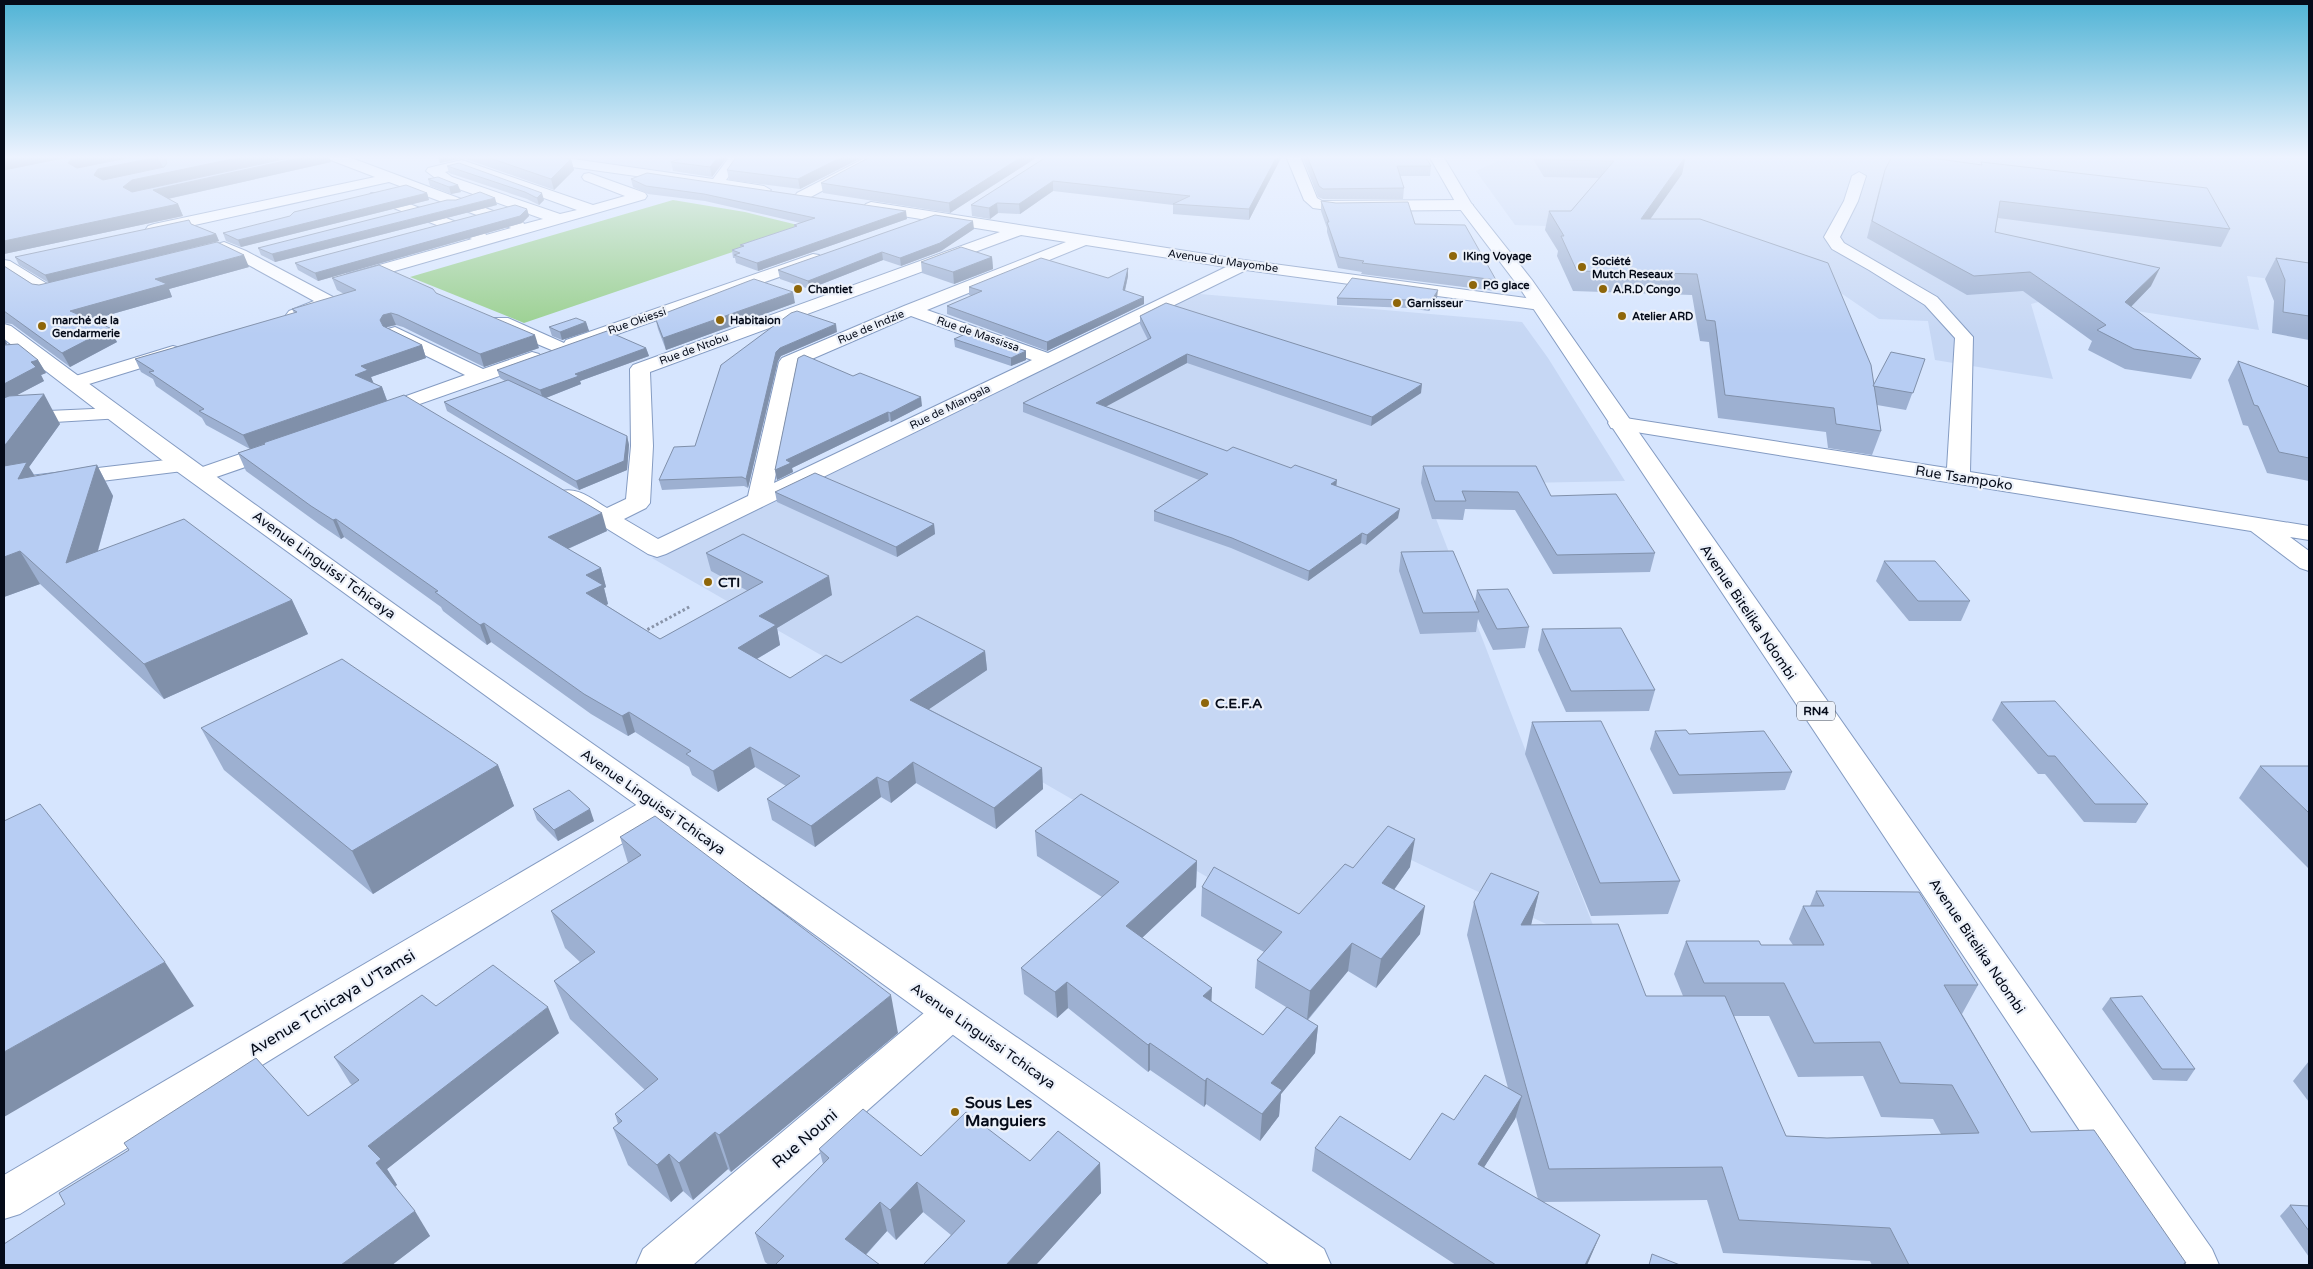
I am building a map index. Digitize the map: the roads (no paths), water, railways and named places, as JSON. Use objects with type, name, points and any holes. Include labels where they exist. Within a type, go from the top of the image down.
[{"type":"main road","points":[[135,233],[218,215]]},
{"type":"main road","points":[[382,218],[392,215]]},
{"type":"main road","points":[[424,215],[487,240]]},
{"type":"main road","points":[[418,232],[479,215]]},
{"type":"main road","points":[[488,215],[526,228]]},
{"type":"main road","points":[[547,215],[558,219]]},
{"type":"main road","points":[[309,291],[572,215]]},
{"type":"main road","name":"Avenue du Mayombe","points":[[924,215],[1244,265],[1540,304]]},
{"type":"main road","points":[[954,219],[960,215]]},
{"type":"main road","name":"Avenue Bitelika Ndombi","points":[[1473,215],[1540,304],[1619,423],[2196,1265]]},
{"type":"main road","points":[[1844,215],[1832,237],[1838,246],[1931,301],[1964,337],[1958,477]]},
{"type":"main road","points":[[897,230],[935,217]]},
{"type":"main road","points":[[191,221],[221,233]]},
{"type":"main road","name":"Rue de Ntobu","points":[[606,518],[638,503],[642,446],[640,369],[1019,230]]},
{"type":"main road","name":"Rue de Indzie","points":[[759,500],[790,362],[910,310],[1085,240]]},
{"type":"main road","points":[[196,254],[224,247],[273,270],[326,301],[279,320]]},
{"type":"main road","points":[[240,254],[259,250]]},
{"type":"main road","name":"Rue Okiessi","points":[[356,420],[832,253]]},
{"type":"main road","points":[[4,261],[22,257]]},
{"type":"main road","points":[[4,265],[46,291],[83,282]]},
{"type":"main road","points":[[273,270],[293,265]]},
{"type":"main road","name":"Rue de Miangala","points":[[606,518],[657,549],[1244,265]]},
{"type":"main road","name":"Rue de Massissa","points":[[910,310],[1047,359]]},
{"type":"main road","points":[[482,314],[561,348]]},
{"type":"main road","name":"Avenue Linguissi Tchicaya","points":[[4,330],[17,352],[76,382],[115,414],[191,470],[659,806],[1308,1265]]},
{"type":"main road","points":[[396,333],[482,376]]},
{"type":"main road","points":[[76,382],[186,348]]},
{"type":"main road","points":[[412,401],[437,416]]},
{"type":"main road","points":[[4,418],[115,414]]},
{"type":"main road","name":"Rue Tsampoko","points":[[1619,423],[2309,533]]},
{"type":"main road","points":[[4,486],[191,470],[292,443]]},
{"type":"main road","points":[[555,487],[606,518]]},
{"type":"main road","points":[[2258,525],[2309,563]]},
{"type":"main road","name":"Avenue Tchicaya U'Tamsi","points":[[4,1199],[659,806]]},
{"type":"main road","name":"Rue Nouni","points":[[659,1265],[951,1013]]},
{"type":"place","name":"IKing Voyage","points":[[1453,256]]},
{"type":"place","name":"Société Mutch Reseaux","points":[[1582,267]]},
{"type":"place","name":"PG glace","points":[[1473,285]]},
{"type":"place","name":"Chantiet","points":[[798,289]]},
{"type":"place","name":"A.R.D Congo","points":[[1603,289]]},
{"type":"place","name":"Garnisseur","points":[[1397,303]]},
{"type":"place","name":"Atelier ARD","points":[[1622,316]]},
{"type":"place","name":"Habitaion","points":[[720,320]]},
{"type":"place","name":"marché de la Gendarmerie","points":[[42,326]]},
{"type":"place","name":"CTI","points":[[708,582]]},
{"type":"place","name":"C.E.F.A","points":[[1205,703]]},
{"type":"place","name":"Sous Les Manguiers","points":[[955,1112]]}]
